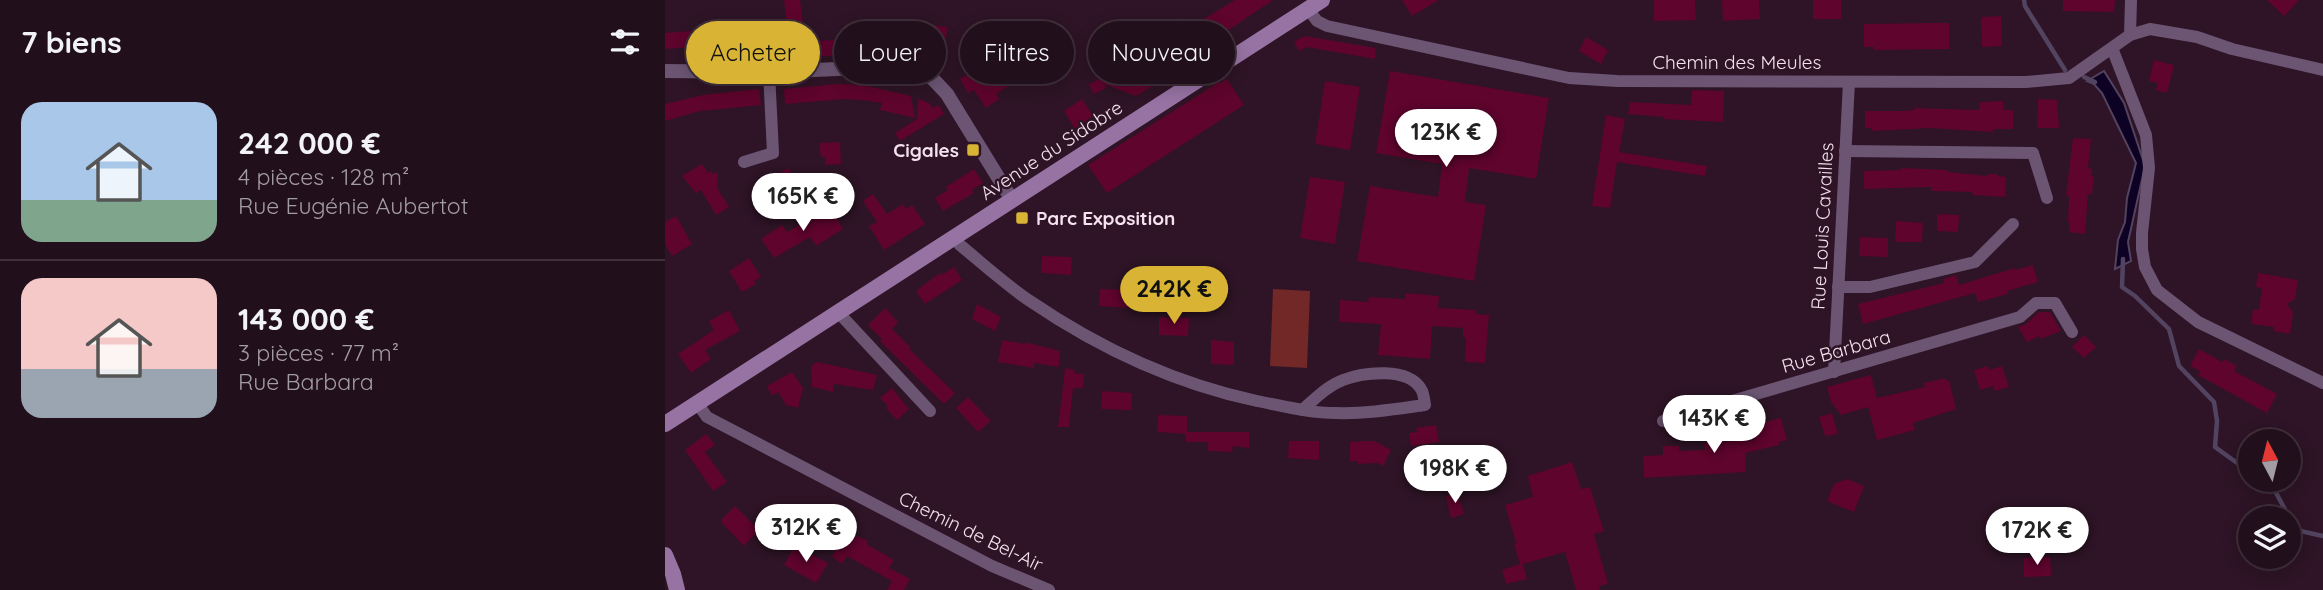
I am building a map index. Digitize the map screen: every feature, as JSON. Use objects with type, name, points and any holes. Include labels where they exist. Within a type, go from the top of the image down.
[{"type":"main road","name":"Avenue du Sidobre","points":[[665,424],[1322,0]]},
{"type":"main road","points":[[665,555],[677,590]]},
{"type":"street","points":[[2131,0],[2130,35],[2150,29],[2197,37],[2232,49],[2323,71]]},
{"type":"street","name":"Chemin des Meules","points":[[1308,9],[1317,22],[1327,26],[1569,78],[1617,81],[2026,82],[2069,78],[2130,35]]},
{"type":"street","points":[[2112,48],[2146,135],[2149,168],[2142,250],[2145,267],[2157,290],[2198,322],[2323,383]]},
{"type":"street","points":[[820,69],[894,65],[905,66],[933,79],[947,94],[1012,200]]},
{"type":"street","points":[[665,71],[686,71]]},
{"type":"street","name":"Rue Louis Cavailles","points":[[1834,372],[1849,82]]},
{"type":"street","points":[[744,162],[773,153],[770,84]]},
{"type":"street","points":[[1845,151],[2033,153],[2047,198]]},
{"type":"street","points":[[1838,287],[1870,287],[1975,262],[2013,224]]},
{"type":"street","points":[[954,238],[1028,300],[1070,327],[1168,375],[1226,394],[1302,410],[1345,413],[1426,405],[1422,390],[1411,378],[1392,374],[1365,375],[1342,380],[1326,389],[1302,410]]},
{"type":"street","name":"Rue Barbara","points":[[1663,421],[2020,317],[2036,303],[2055,303],[2072,332]]},
{"type":"street","points":[[837,311],[930,411]]},
{"type":"street","name":"Chemin de Bel-Air","points":[[697,402],[707,417],[992,566],[1049,590]]},
{"type":"shaded area","points":[[2104,71],[2124,103],[2145,166],[2128,242],[2131,261],[2115,269],[2118,240],[2125,222],[2127,198],[2136,163],[2102,93],[2087,81]]},
{"type":"shaded area","points":[[1273,289],[1310,291],[1307,368],[1270,366]]},
{"type":"building","points":[[784,0],[800,0],[802,21],[787,21]]},
{"type":"building","points":[[1235,0],[1273,0],[1235,26],[1235,21],[1201,21]]},
{"type":"building","points":[[1402,0],[1439,0],[1412,16]]},
{"type":"building","points":[[1654,0],[1695,0],[1696,20],[1654,21]]},
{"type":"building","points":[[1722,0],[1759,0],[1760,19],[1723,21]]},
{"type":"building","points":[[1813,0],[1841,0],[1841,19],[1813,19]]},
{"type":"building","points":[[2063,0],[2115,0],[2114,12],[2063,11]]},
{"type":"building","points":[[2267,0],[2299,0],[2284,16]]},
{"type":"building","points":[[2001,16],[2002,46],[1982,47],[1981,17]]},
{"type":"building","points":[[1949,23],[1949,49],[1873,50],[1874,47],[1864,47],[1864,24]]},
{"type":"building","points":[[686,31],[686,47],[665,49],[665,33]]},
{"type":"building","points":[[1304,36],[1376,48],[1375,59],[1307,47],[1299,51],[1294,42]]},
{"type":"building","points":[[1586,37],[1608,50],[1601,64],[1579,51]]},
{"type":"building","points":[[834,40],[834,56],[820,56],[820,41]]},
{"type":"building","points":[[2154,60],[2174,65],[2167,93],[2156,90],[2158,83],[2149,81]]},
{"type":"building","points":[[1390,71],[1549,98],[1536,179],[1469,168],[1465,202],[1486,205],[1474,281],[1357,261],[1370,186],[1438,197],[1442,164],[1376,153]]},
{"type":"building","points":[[1325,81],[1360,87],[1350,150],[1315,144]]},
{"type":"building","points":[[838,84],[863,85],[911,96],[915,118],[880,110],[882,103],[863,100],[785,104],[784,89]]},
{"type":"building","points":[[963,84],[1011,84],[996,94],[999,99],[986,108],[974,90],[968,93]]},
{"type":"building","points":[[1089,84],[1104,84],[1106,88],[1094,94]]},
{"type":"building","points":[[1104,84],[1156,84],[1136,96]]},
{"type":"building","points":[[1216,84],[1230,84],[1244,105],[1107,193],[1088,165]]},
{"type":"building","points":[[759,89],[761,105],[700,111],[665,121],[665,104],[703,95]]},
{"type":"building","points":[[1692,90],[1724,91],[1723,122],[1628,114],[1630,102],[1691,105]]},
{"type":"building","points":[[918,99],[929,103],[933,108],[939,105],[944,114],[900,141],[895,133],[917,119]]},
{"type":"building","points":[[1082,99],[1093,116],[1075,129],[1064,111]]},
{"type":"building","points":[[2038,99],[2057,100],[2059,128],[2037,128]]},
{"type":"building","points":[[2003,101],[2003,110],[2013,110],[2013,129],[1993,129],[1993,132],[1930,128],[1872,131],[1872,128],[1865,128],[1865,111],[1915,110],[1914,108],[1979,110],[1980,102]]},
{"type":"building","points":[[1606,115],[1625,119],[1619,152],[1707,166],[1705,176],[1617,162],[1610,208],[1592,206]]},
{"type":"building","points":[[2073,138],[2091,139],[2088,168],[2092,169],[2091,176],[2094,176],[2092,194],[2088,194],[2085,234],[2069,232],[2069,196],[2066,195]]},
{"type":"building","points":[[840,142],[841,164],[825,165],[825,157],[821,157],[819,143]]},
{"type":"building","points":[[702,164],[708,173],[718,172],[717,188],[729,207],[716,215],[701,190],[696,193],[682,176]]},
{"type":"building","points":[[788,168],[804,191],[812,186],[824,207],[793,204],[784,188],[764,202],[757,201],[751,192]]},
{"type":"building","points":[[1901,168],[1948,170],[1987,176],[1998,174],[2006,177],[2005,197],[1972,195],[1973,192],[1931,191],[1931,187],[1864,189],[1864,171]]},
{"type":"building","points":[[974,169],[983,183],[972,190],[974,193],[943,211],[935,198],[948,190],[946,187]]},
{"type":"building","points":[[1310,177],[1345,182],[1335,244],[1300,238]]},
{"type":"building","points":[[873,194],[887,214],[903,204],[906,209],[912,205],[925,224],[884,250],[869,226],[877,222],[863,201]]},
{"type":"building","points":[[826,209],[831,218],[835,215],[843,229],[816,246],[810,237],[774,258],[761,239],[782,225],[787,232]]},
{"type":"building","points":[[1937,214],[1959,215],[1958,232],[1937,231]]},
{"type":"building","points":[[676,216],[692,244],[672,256],[665,244],[665,222]]},
{"type":"building","points":[[1896,221],[1923,223],[1922,242],[1895,242]]},
{"type":"building","points":[[1860,237],[1888,238],[1888,257],[1859,256]]},
{"type":"building","points":[[1042,256],[1072,257],[1071,275],[1041,273]]},
{"type":"building","points":[[749,258],[761,277],[754,281],[756,284],[742,292],[729,271]]},
{"type":"building","points":[[2033,265],[2038,282],[2007,291],[2008,294],[1978,302],[1975,293],[1863,324],[1858,304],[1944,283],[1943,279],[1956,275],[1959,285]]},
{"type":"building","points":[[954,267],[962,280],[925,304],[916,291],[934,277]]},
{"type":"building","points":[[2258,273],[2298,280],[2295,299],[2287,304],[2293,312],[2290,334],[2274,331],[2274,327],[2251,324],[2253,309],[2259,310],[2262,288],[2256,287]]},
{"type":"building","points":[[1100,289],[1130,290],[1129,308],[1099,306]]},
{"type":"building","points":[[1405,293],[1439,296],[1438,308],[1476,310],[1475,314],[1489,315],[1485,363],[1465,362],[1466,338],[1463,337],[1463,328],[1432,326],[1430,359],[1378,355],[1381,324],[1339,322],[1340,300],[1368,302],[1369,297],[1405,299]]},
{"type":"building","points":[[977,304],[1001,317],[995,331],[972,319]]},
{"type":"building","points":[[885,308],[898,322],[892,329],[955,393],[944,404],[880,341],[882,339],[868,325]]},
{"type":"building","points":[[729,310],[740,331],[705,350],[711,359],[691,373],[678,354],[714,330],[709,321]]},
{"type":"building","points":[[2039,312],[2050,312],[2061,331],[2027,342],[2018,327],[2026,324]]},
{"type":"building","points":[[1159,317],[1189,318],[1188,336],[1159,335]]},
{"type":"building","points":[[2084,335],[2096,347],[2084,358],[2072,347]]},
{"type":"building","points":[[1002,340],[1025,342],[1060,351],[1059,367],[1034,363],[1034,368],[998,362]]},
{"type":"building","points":[[1211,340],[1234,342],[1234,365],[1211,364]]},
{"type":"building","points":[[2199,349],[2222,362],[2224,359],[2237,366],[2234,371],[2277,394],[2267,413],[2198,375],[2200,371],[2190,366]]},
{"type":"building","points":[[817,362],[877,375],[873,390],[834,384],[833,392],[812,387],[811,366]]},
{"type":"building","points":[[1988,366],[1989,370],[2002,366],[2009,387],[1995,391],[1993,386],[1980,390],[1974,370]]},
{"type":"building","points":[[1065,368],[1084,374],[1083,388],[1073,388],[1069,427],[1058,427]]},
{"type":"building","points":[[792,372],[803,388],[798,408],[786,405],[778,392],[772,396],[767,386]]},
{"type":"building","points":[[1871,375],[1877,398],[1925,387],[1924,383],[1946,378],[1946,381],[1949,380],[1956,409],[1913,423],[1915,430],[1877,440],[1868,407],[1841,415],[1831,402],[1827,387]]},
{"type":"building","points":[[892,388],[909,409],[897,420],[880,398]]},
{"type":"building","points":[[1102,391],[1132,393],[1131,410],[1101,409]]},
{"type":"building","points":[[968,397],[991,421],[978,432],[956,408]]},
{"type":"building","points":[[1832,413],[1838,434],[1825,436],[1819,417]]},
{"type":"building","points":[[1158,415],[1187,416],[1187,432],[1249,432],[1249,448],[1233,446],[1232,452],[1208,451],[1208,442],[1186,442],[1186,434],[1157,432]]},
{"type":"building","points":[[1781,418],[1787,440],[1779,442],[1779,445],[1745,453],[1746,472],[1644,478],[1643,456],[1663,455],[1663,446],[1679,446],[1679,451],[1705,450],[1704,443],[1754,440],[1750,426]]},
{"type":"building","points":[[1436,425],[1439,442],[1411,446],[1409,433],[1417,432],[1416,428]]},
{"type":"building","points":[[706,434],[715,445],[705,452],[727,482],[713,491],[685,450]]},
{"type":"building","points":[[1289,441],[1319,441],[1319,460],[1288,458]]},
{"type":"building","points":[[1375,441],[1391,450],[1383,466],[1378,463],[1358,464],[1358,461],[1350,461],[1350,442]]},
{"type":"building","points":[[1572,462],[1581,489],[1590,487],[1604,531],[1594,534],[1608,584],[1599,586],[1600,590],[1576,590],[1565,552],[1523,564],[1527,579],[1506,584],[1502,570],[1520,564],[1505,505],[1533,497],[1528,476]]},
{"type":"building","points":[[1847,479],[1864,486],[1854,512],[1827,501],[1834,484]]},
{"type":"building","points":[[1457,492],[1464,514],[1451,518],[1446,496]]},
{"type":"building","points":[[735,506],[759,530],[744,546],[722,523],[722,519]]},
{"type":"building","points":[[845,531],[868,541],[866,544],[894,560],[889,568],[910,579],[904,590],[887,590],[892,581],[847,556],[842,564],[832,556]]},
{"type":"building","points":[[795,546],[828,563],[816,583],[784,565]]},
{"type":"building","points":[[2050,557],[2051,576],[2024,577],[2024,558]]},
{"type":"waterway","points":[[2024,0],[2025,6],[2065,70]]},
{"type":"waterway","points":[[2084,77],[2095,82]]},
{"type":"waterway","points":[[2123,259],[2122,287],[2169,329],[2179,366],[2214,402],[2217,421],[2215,447],[2238,464]]},
{"type":"waterway","points":[[2276,492],[2296,530],[2323,536]]},
{"type":"place","name":"Cigales","points":[[973,150]]},
{"type":"place","name":"Parc Exposition","points":[[1022,218]]}]
